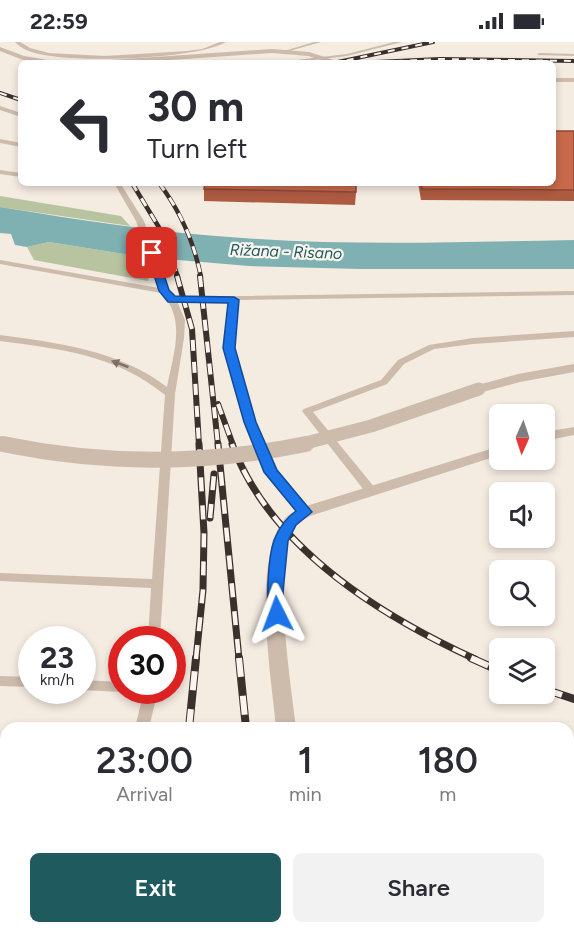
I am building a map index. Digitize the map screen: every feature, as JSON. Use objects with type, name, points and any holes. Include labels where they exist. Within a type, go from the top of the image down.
[{"type":"street","points":[[0,49],[23,58],[39,60]]},
{"type":"street","points":[[144,60],[286,51],[332,60]]},
{"type":"street","points":[[556,80],[574,80]]},
{"type":"street","points":[[0,443],[93,458],[140,460],[227,457],[306,444],[479,389],[518,378],[574,368]]},
{"type":"street","points":[[555,435],[574,431]]},
{"type":"street","points":[[286,722],[275,592],[277,562],[286,529],[297,516],[305,512],[489,453]]},
{"type":"lane","points":[[17,42],[29,51],[72,57],[193,51],[224,42]]},
{"type":"lane","points":[[286,51],[319,42]]},
{"type":"lane","points":[[306,60],[328,58],[400,42]]},
{"type":"lane","points":[[539,54],[574,55]]},
{"type":"lane","points":[[0,108],[18,114]]},
{"type":"lane","points":[[2,143],[18,145]]},
{"type":"lane","points":[[0,172],[18,175]]},
{"type":"lane","points":[[119,186],[140,221],[166,292],[181,320],[170,394],[155,626]]},
{"type":"lane","points":[[0,262],[166,292],[234,300],[304,296],[574,293]]},
{"type":"lane","points":[[234,300],[229,348],[254,435],[271,472],[305,512]]},
{"type":"lane","points":[[371,491],[307,411],[384,382],[401,362],[432,346],[574,334]]},
{"type":"lane","points":[[0,338],[41,344],[117,362],[143,374],[170,394]]},
{"type":"lane","points":[[0,577],[158,584]]},
{"type":"lane","points":[[0,681],[18,682]]},
{"type":"lane","points":[[143,722],[148,704]]},
{"type":"green space","points":[[0,196],[121,216],[130,226],[0,207]]},
{"type":"green space","points":[[49,242],[143,257],[148,281],[34,260],[27,247]]},
{"type":"water","name":"Rižana - Risano","points":[[0,207],[213,236],[326,242],[408,243],[574,240],[574,269],[360,269],[249,266],[143,257],[49,242],[27,247],[15,245],[11,234],[0,233]]},
{"type":"building","points":[[556,131],[574,131],[574,190],[422,189],[422,186],[556,186]]},
{"type":"building","points":[[204,186],[356,186],[356,192],[204,189]]},
{"type":"railway","points":[[347,60],[433,42]]},
{"type":"railway","points":[[418,60],[507,60]]},
{"type":"railway","points":[[556,61],[574,61]]},
{"type":"railway","points":[[0,93],[18,99]]},
{"type":"railway","points":[[134,186],[163,234],[178,277]]},
{"type":"railway","points":[[161,186],[186,228],[201,277]]},
{"type":"railway","points":[[177,276],[192,329],[199,445]]},
{"type":"railway","points":[[200,276],[218,445]]},
{"type":"railway","points":[[218,404],[233,445]]},
{"type":"railway","points":[[196,659],[203,590],[204,533],[199,444]]},
{"type":"railway","points":[[218,444],[239,659]]},
{"type":"railway","points":[[232,444],[249,481],[272,515],[300,546],[366,599],[402,621],[475,659]]},
{"type":"railway","points":[[210,518],[214,474]]},
{"type":"railway","points":[[190,722],[196,658]]},
{"type":"railway","points":[[239,658],[245,722]]},
{"type":"railway","points":[[471,658],[489,666]]},
{"type":"railway","points":[[555,693],[574,699]]},
{"type":"route","points":[[152,253],[164,291],[172,299],[234,300],[229,348],[254,435],[271,472],[305,512],[291,522],[281,541],[275,592],[277,614]]}]
